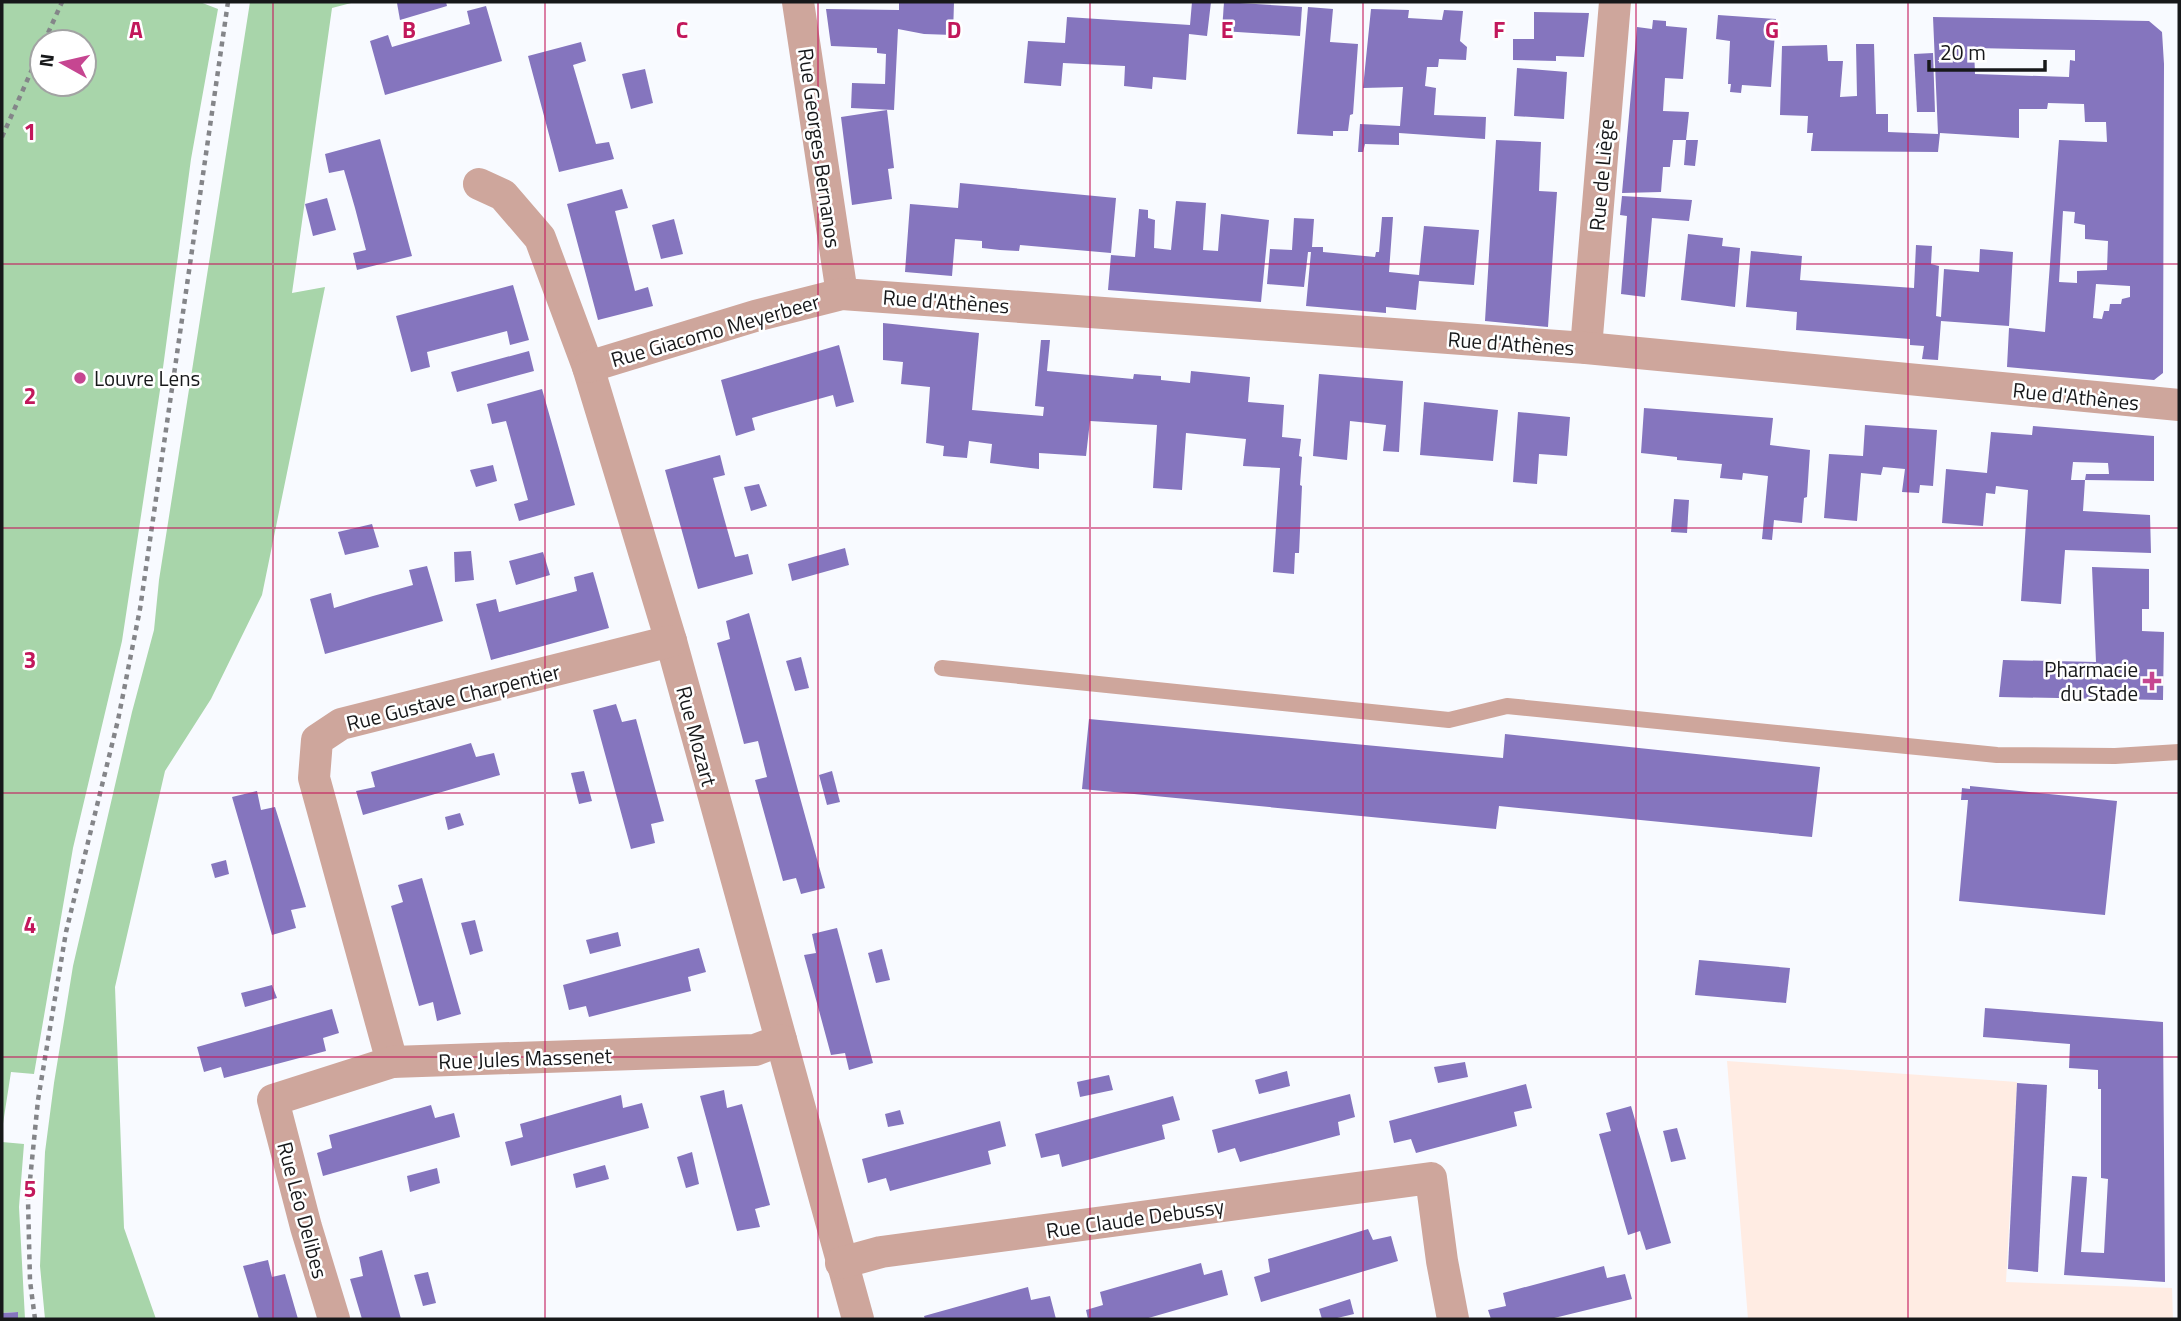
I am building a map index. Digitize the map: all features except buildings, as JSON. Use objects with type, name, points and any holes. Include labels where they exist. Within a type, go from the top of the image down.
[{"type":"street","name":"Rue Georges Bernanos","points":[[798,2],[842,294]]},
{"type":"street","name":"Rue de Liège","points":[[1586,348],[1615,2]]},
{"type":"street","name":"Rue Mozart","points":[[479,184],[502,195],[540,237],[588,367],[671,641],[858,1319]]},
{"type":"street","name":"Rue d'Athènes","points":[[842,294],[1586,348],[2179,405]]},
{"type":"street","name":"Rue Giacomo Meyerbeer","points":[[588,367],[755,316],[842,294]]},
{"type":"street","name":"Rue Gustave Charpentier","points":[[392,1062],[314,778],[317,740],[341,724],[671,641]]},
{"type":"street","name":"Rue Jules Massenet","points":[[273,1100],[392,1062],[755,1050],[781,1040]]},
{"type":"street","name":"Rue Léo Delibes","points":[[273,1100],[306,1227],[334,1319]]},
{"type":"street","name":"Rue Claude Debussy","points":[[841,1263],[881,1252],[1431,1178],[1453,1319]]},
{"type":"lane","points":[[942,668],[1449,720],[1507,706],[1997,755],[2115,756],[2179,752]]},
{"type":"path","points":[[50,28],[62,2]]},
{"type":"path","points":[[35,1319],[30,1281],[28,1200],[38,1100],[66,932],[118,720],[140,608],[227,2]]},
{"type":"path","points":[[2,137],[28,78]]},
{"type":"shaded area","points":[[1727,1061],[2017,1082],[2006,1282],[2172,1288],[2173,1319],[1748,1319]]},
{"type":"green space","points":[[2,2],[200,2],[218,9],[191,159],[122,641],[73,848],[34,1074],[11,1072],[2,1130]]},
{"type":"green space","points":[[250,2],[355,2],[332,8],[292,293],[325,287],[262,595],[211,699],[165,771],[115,987],[124,1228],[156,1319],[45,1319],[40,1266],[45,1152],[54,1083],[73,966],[132,712],[154,630],[159,580]]},
{"type":"green space","points":[[2,1142],[24,1144],[19,1207],[25,1319],[18,1319],[17,1312],[2,1313]]},
{"type":"place","name":"Louvre Lens","points":[[80,378]]},
{"type":"place","name":"Pharmacie du Stade","points":[[2152,681]]}]
